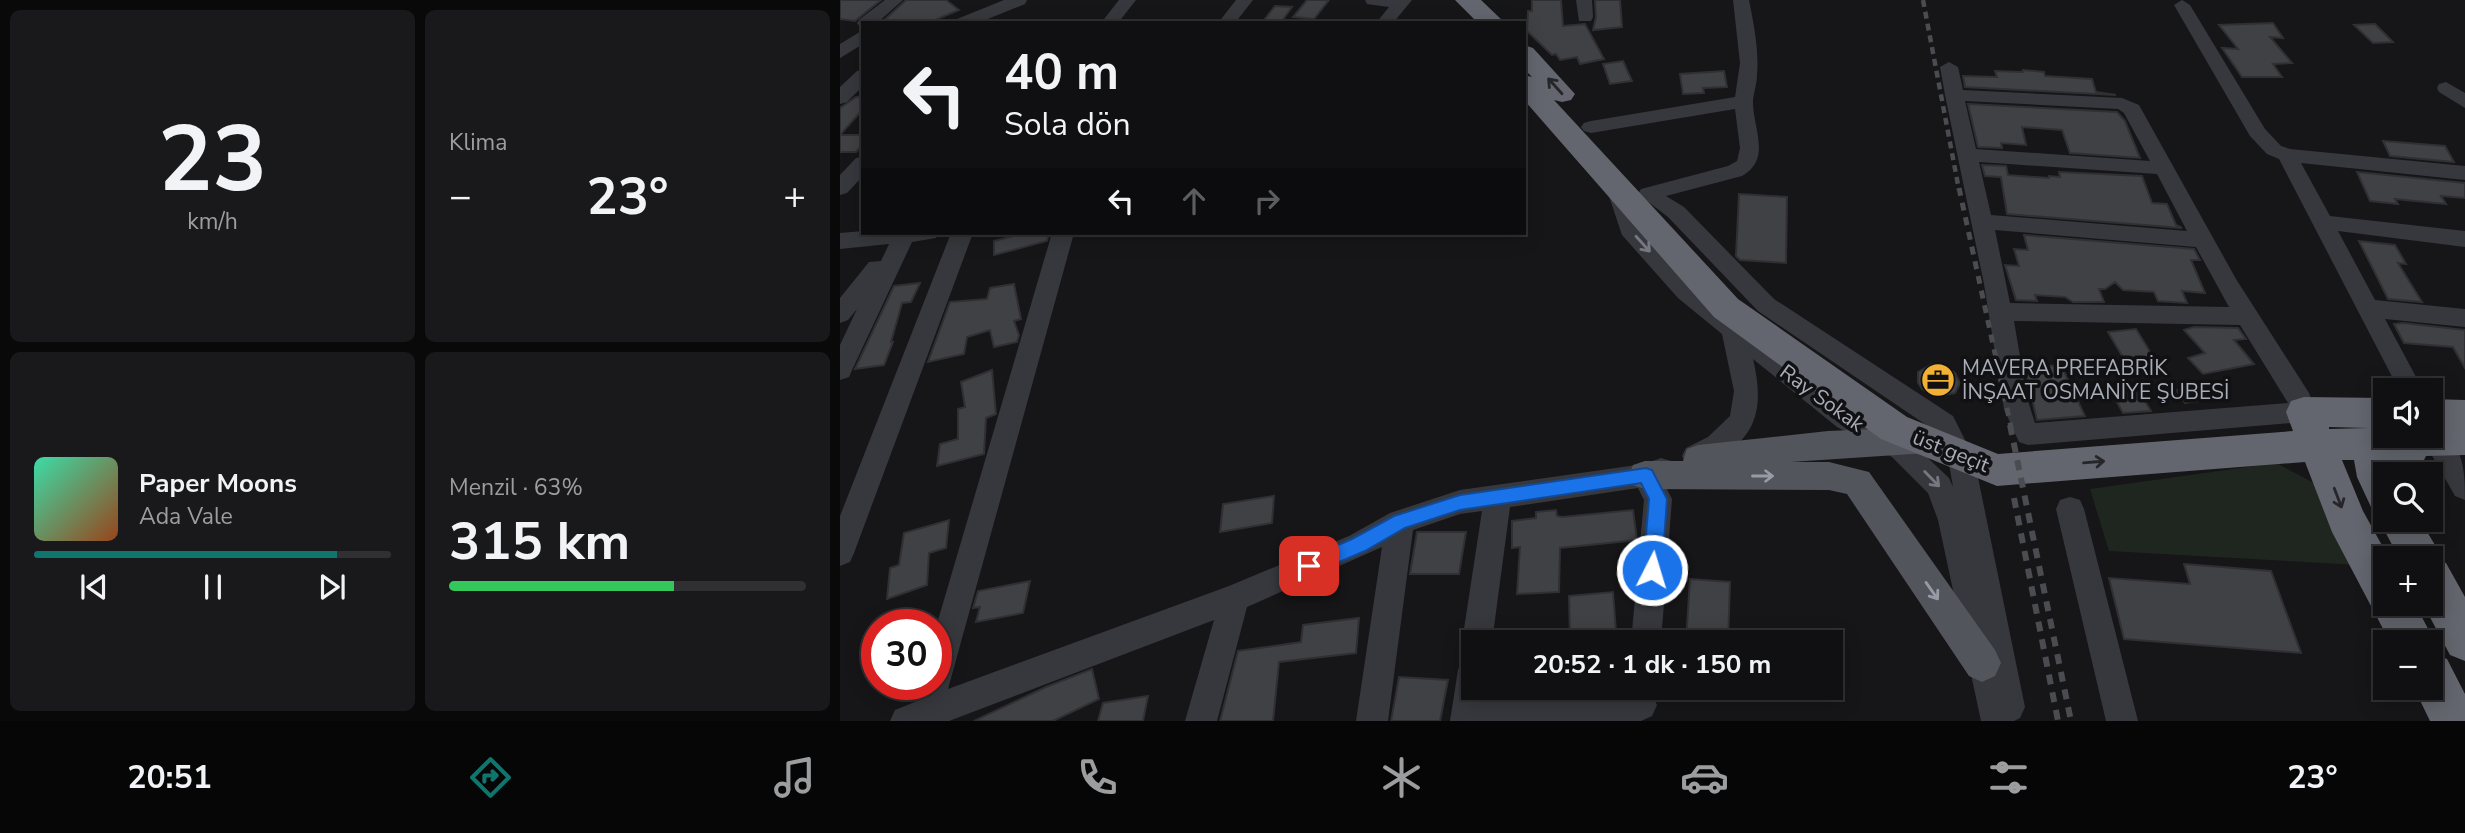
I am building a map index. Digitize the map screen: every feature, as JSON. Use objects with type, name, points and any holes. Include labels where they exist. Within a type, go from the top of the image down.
[{"type":"highway","points":[[1460,10],[1488,21]]},
{"type":"highway","points":[[1526,55],[1591,127],[1631,188]]},
{"type":"highway","points":[[1526,85],[1745,298],[1910,421],[1991,447],[2221,428],[2373,424]]},
{"type":"highway","name":"üst geçit","points":[[1631,188],[1726,308],[1894,428],[1997,470],[2449,431]]},
{"type":"highway","points":[[2373,413],[2304,412],[2346,519],[2373,569]]},
{"type":"highway","points":[[2374,462],[2373,458],[2449,431],[2465,415]]},
{"type":"highway","points":[[2443,599],[2465,640]]},
{"type":"highway","points":[[2443,699],[2454,721]]},
{"type":"main road","points":[[1683,461],[1828,444],[1952,439]]},
{"type":"main road","points":[[1646,475],[1829,476],[1857,482],[1982,663]]},
{"type":"street","points":[[868,21],[895,0]]},
{"type":"street","points":[[882,21],[908,0]]},
{"type":"street","points":[[968,21],[1019,0]]},
{"type":"street","points":[[1111,21],[1128,0]]},
{"type":"street","points":[[1228,21],[1245,0]]},
{"type":"street","points":[[1373,0],[1402,1]]},
{"type":"street","points":[[1631,188],[1735,172],[1750,158],[1743,101],[1748,55],[1741,0]]},
{"type":"street","points":[[1386,21],[1402,1]]},
{"type":"street","points":[[2182,5],[2257,132],[2274,150],[2287,155],[2465,173]]},
{"type":"street","points":[[840,43],[861,26]]},
{"type":"street","points":[[840,53],[861,37]]},
{"type":"street","points":[[840,61],[861,58]]},
{"type":"street","points":[[1949,67],[1954,95],[1966,155],[2001,312],[2013,389],[2022,427],[2028,434],[2304,412],[2300,400],[2246,316],[2132,109],[2122,104],[1954,95]]},
{"type":"street","points":[[840,98],[861,77]]},
{"type":"street","points":[[2465,86],[2446,88],[2465,102]]},
{"type":"street","points":[[1591,127],[1743,101]]},
{"type":"street","points":[[1966,155],[2164,168]]},
{"type":"street","points":[[2287,155],[2404,378]]},
{"type":"street","points":[[840,188],[861,165]]},
{"type":"street","points":[[1631,188],[1676,212],[1766,305],[1944,424],[1961,458],[2012,721]]},
{"type":"street","name":"Ray Sokak","points":[[1631,188],[1630,230],[1686,292],[1846,420],[1900,449],[1939,486],[1952,520],[1997,721]]},
{"type":"street","points":[[1982,222],[2203,240]]},
{"type":"street","points":[[2321,222],[2465,239]]},
{"type":"street","points":[[840,241],[895,235]]},
{"type":"street","points":[[840,314],[903,235]]},
{"type":"street","points":[[840,370],[904,235]]},
{"type":"street","points":[[840,554],[961,235]]},
{"type":"street","points":[[952,611],[1062,235]]},
{"type":"street","points":[[2366,308],[2465,318]]},
{"type":"street","points":[[2001,312],[2246,316]]},
{"type":"street","points":[[952,691],[1235,598],[1359,545],[1400,522],[1460,502],[1646,475],[1719,446],[1738,429],[1748,407],[1745,379],[1734,333]]},
{"type":"street","points":[[2449,431],[2465,488]]},
{"type":"street","points":[[1646,475],[1658,499],[1647,630]]},
{"type":"street","points":[[1479,630],[1498,495]]},
{"type":"street","points":[[2070,509],[2122,721]]},
{"type":"street","points":[[1372,721],[1400,522]]},
{"type":"street","points":[[1201,721],[1235,598]]},
{"type":"street","points":[[1467,717],[1641,705]]},
{"type":"shaded area","points":[[2276,463],[2314,483],[2359,565],[2109,551],[2090,489]]},
{"type":"building","points":[[840,0],[881,0],[855,21],[840,19]]},
{"type":"building","points":[[906,0],[946,0],[959,10],[933,21],[883,21]]},
{"type":"building","points":[[1307,0],[1329,0],[1314,19],[1293,17]]},
{"type":"building","points":[[1532,0],[1561,0],[1563,26],[1585,24],[1604,59],[1580,64],[1577,57],[1560,60],[1556,54],[1552,55],[1527,31],[1528,11],[1532,11]]},
{"type":"building","points":[[1595,0],[1620,0],[1622,27],[1593,30],[1596,17]]},
{"type":"building","points":[[1275,6],[1292,7],[1282,21],[1264,20]]},
{"type":"building","points":[[2273,23],[2283,38],[2270,37],[2292,63],[2273,64],[2282,77],[2242,77],[2222,48],[2238,49],[2219,25]]},
{"type":"building","points":[[2375,24],[2393,42],[2373,43],[2354,25]]},
{"type":"building","points":[[1623,61],[1632,81],[1610,84],[1603,64]]},
{"type":"building","points":[[1724,71],[1727,87],[1703,88],[1704,93],[1683,94],[1680,74]]},
{"type":"building","points":[[1995,71],[2044,72],[2045,76],[2092,79],[2096,92],[2116,95],[1965,87],[1963,76],[1997,77]]},
{"type":"building","points":[[856,97],[861,97],[861,111],[840,135],[840,108]]},
{"type":"building","points":[[1968,104],[2117,112],[2125,121],[2140,158],[2070,153],[2062,130],[2022,127],[2026,145],[2001,143],[2002,148],[1978,147]]},
{"type":"building","points":[[840,135],[861,135],[861,146],[856,152],[840,152]]},
{"type":"building","points":[[2383,141],[2445,146],[2454,162],[2390,156]]},
{"type":"building","points":[[1982,165],[2006,166],[2008,175],[2049,178],[2060,177],[2059,172],[2142,176],[2152,203],[2167,204],[2176,225],[2182,228],[2007,214],[2001,177],[1985,176]]},
{"type":"building","points":[[2357,172],[2465,183],[2465,198],[2441,196],[2446,204],[2395,199],[2398,204],[2370,201]]},
{"type":"building","points":[[1739,194],[1787,197],[1786,263],[1740,260],[1736,256]]},
{"type":"building","points":[[1018,235],[1048,235],[1047,241],[994,255],[994,241]]},
{"type":"building","points":[[2024,235],[2194,249],[2200,260],[2191,260],[2205,293],[2182,291],[2187,303],[2158,301],[2154,292],[2123,290],[2115,282],[2105,289],[2099,289],[2104,302],[2073,302],[2065,297],[2035,295],[2037,301],[2016,300],[2005,265],[2019,266],[2014,249],[2028,250]]},
{"type":"building","points":[[2359,241],[2395,245],[2406,264],[2398,263],[2422,302],[2388,299]]},
{"type":"building","points":[[920,283],[911,302],[902,303],[893,342],[884,365],[855,369],[894,286]]},
{"type":"building","points":[[1014,284],[1021,319],[1014,321],[1019,335],[1017,342],[994,347],[990,330],[967,337],[964,354],[928,362],[950,302],[987,299],[990,288]]},
{"type":"building","points":[[2394,324],[2465,330],[2465,368],[2453,347],[2404,343]]},
{"type":"building","points":[[2194,327],[2238,328],[2246,339],[2234,340],[2254,364],[2203,374],[2188,358],[2205,353],[2184,330]]},
{"type":"building","points":[[2136,329],[2160,368],[2131,371],[2108,332]]},
{"type":"building","name":"MAVERA PREFABRİK İNŞAAT OSMANİYE ŞUBESİ","points":[[1932,364],[1945,366],[1955,373],[1960,383],[1955,393],[1935,396],[1922,389],[1918,383],[1918,372]]},
{"type":"building","points":[[2061,365],[2085,416],[2037,420],[2025,368]]},
{"type":"building","points":[[992,370],[996,414],[986,418],[984,454],[937,466],[940,444],[958,439],[958,409],[965,407],[961,382]]},
{"type":"building","points":[[2205,386],[2214,399],[2185,403],[2176,390]]},
{"type":"building","points":[[2138,390],[2151,411],[2123,413],[2112,393]]},
{"type":"building","points":[[1274,496],[1272,523],[1220,532],[1223,504]]},
{"type":"building","points":[[1556,510],[1557,516],[1562,517],[1633,510],[1637,540],[1560,548],[1559,592],[1517,594],[1520,547],[1512,548],[1512,521],[1536,518],[1536,512]]},
{"type":"building","points":[[949,520],[946,548],[929,553],[927,585],[887,599],[890,568],[899,565],[904,533]]},
{"type":"building","points":[[1417,532],[1466,532],[1459,574],[1410,574]]},
{"type":"building","points":[[2184,564],[2271,571],[2301,653],[2124,639],[2109,578],[2190,584]]},
{"type":"building","points":[[1690,579],[1730,582],[1728,630],[1687,630]]},
{"type":"building","points":[[1030,581],[1023,613],[976,622],[980,607],[973,608],[978,591]]},
{"type":"building","points":[[1613,592],[1616,630],[1570,630],[1569,596]]},
{"type":"building","points":[[1359,618],[1356,653],[1279,662],[1273,721],[1220,721],[1238,651],[1301,642],[1303,625]]},
{"type":"building","points":[[1092,669],[1099,699],[1053,721],[974,721],[1046,687]]},
{"type":"building","points":[[1399,677],[1448,680],[1440,721],[1391,721]]},
{"type":"building","points":[[1148,696],[1143,721],[1098,721],[1103,703]]},
{"type":"railway","points":[[1923,0],[1959,190]]},
{"type":"railway","points":[[1959,188],[2011,427]]},
{"type":"railway","points":[[2010,425],[2071,721]]},
{"type":"railway","points":[[2014,498],[2058,721]]},
{"type":"place","name":"MAVERA PREFABRİK İNŞAAT OSMANİYE ŞUBESİ","points":[[1938,380]]},
{"type":"route","points":[[1309,566],[1359,545],[1400,522],[1460,502],[1646,475],[1658,499],[1652,570]]}]
